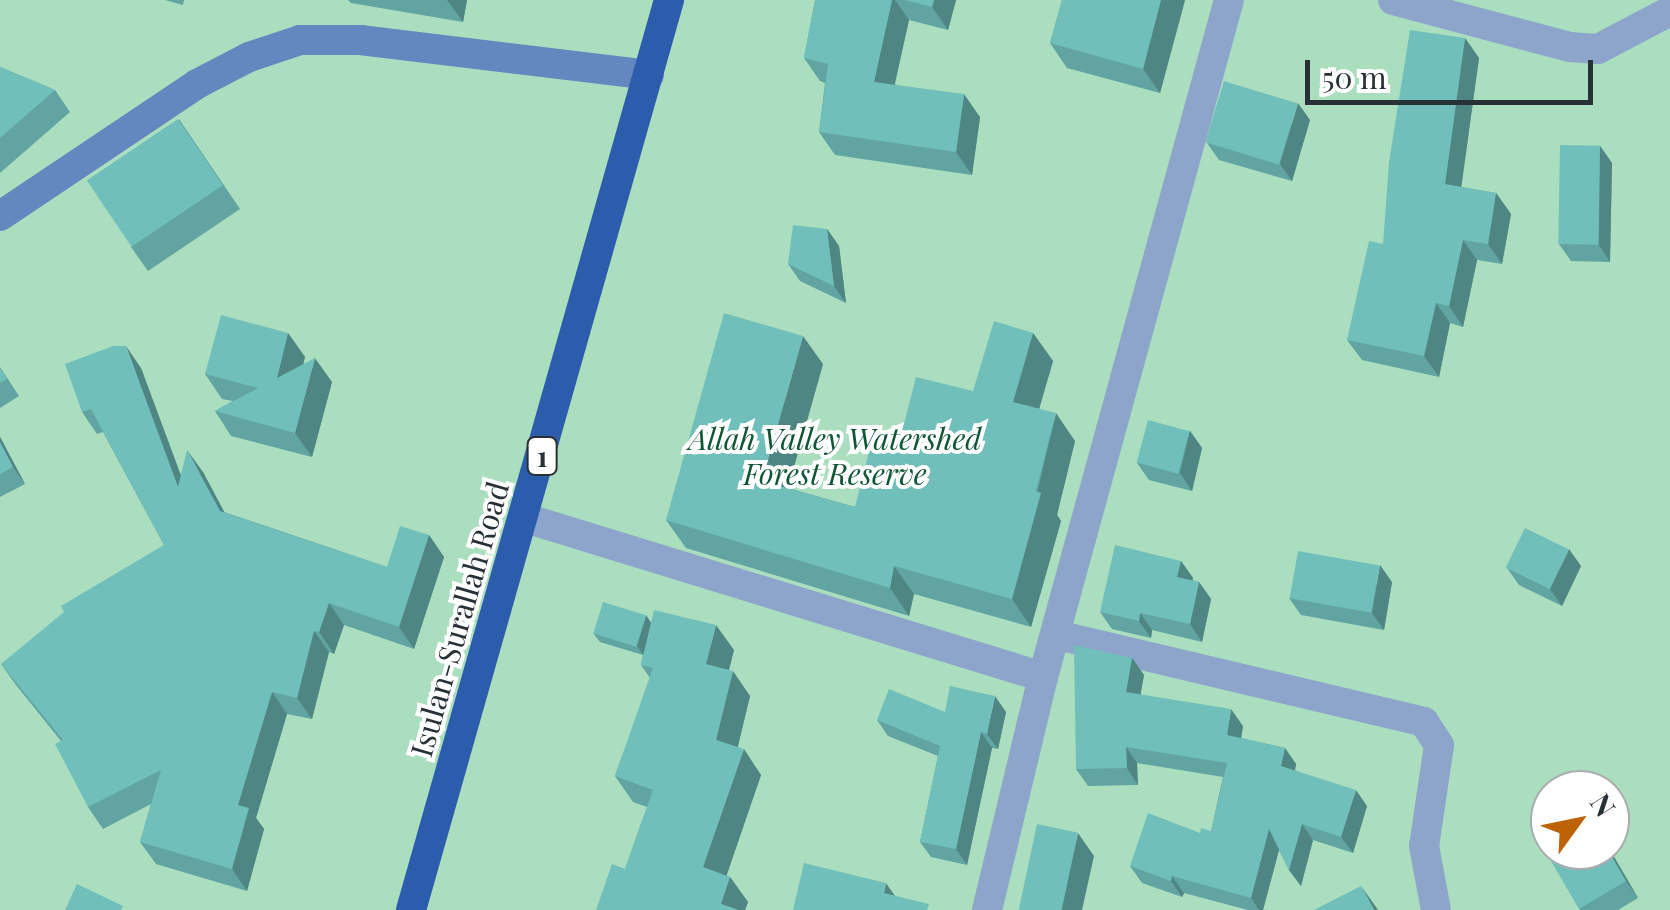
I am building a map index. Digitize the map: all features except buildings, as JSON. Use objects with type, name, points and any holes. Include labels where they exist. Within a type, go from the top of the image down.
[{"type":"highway","name":"Isulan-Surallah Road","points":[[411,910],[669,0]]},
{"type":"street","points":[[988,910],[1044,676],[1229,0]]},
{"type":"street","points":[[1393,0],[1570,47],[1598,49],[1670,11]]},
{"type":"street","points":[[0,216],[198,84],[248,57],[300,40],[360,40],[649,76]]},
{"type":"street","points":[[525,518],[1044,676]]},
{"type":"street","points":[[1057,635],[1424,722],[1439,745],[1424,846],[1436,910]]},
{"type":"green space","name":"Allah Valley Watershed Forest Reserve","points":[[0,0],[1670,0],[1670,910],[0,910]]}]
